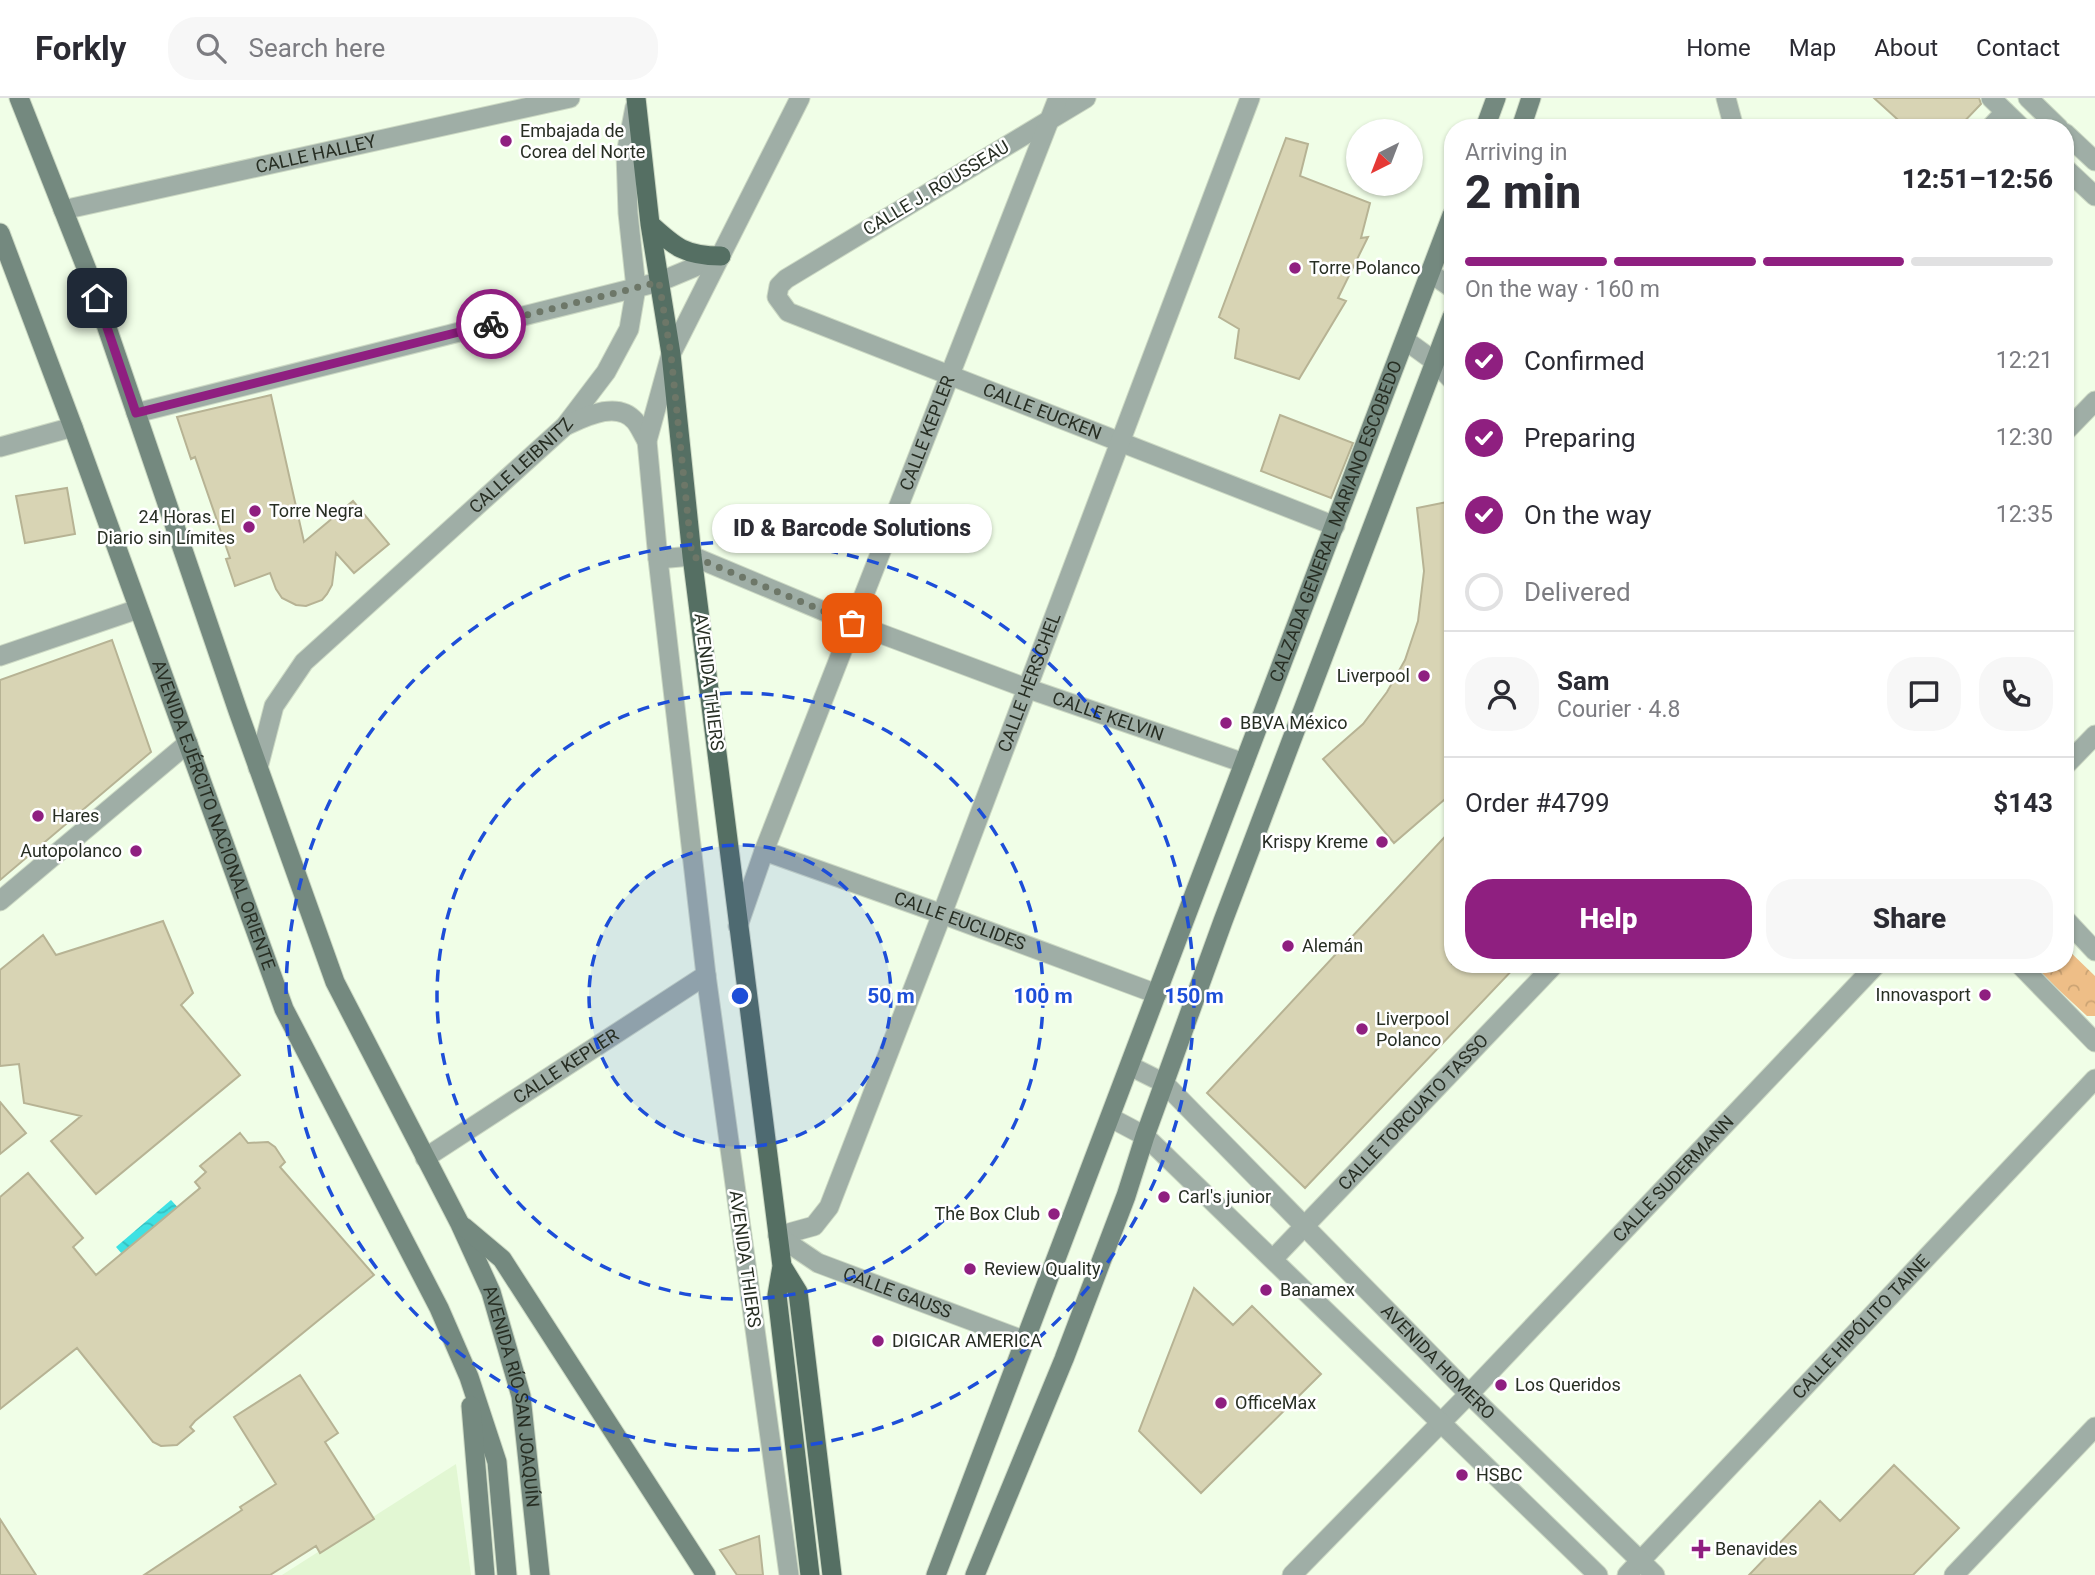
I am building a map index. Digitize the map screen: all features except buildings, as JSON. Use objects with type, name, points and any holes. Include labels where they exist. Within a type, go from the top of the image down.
[{"type":"main road","points":[[19,98],[89,275],[258,768],[335,982],[460,1224],[502,1259],[706,1575]]},
{"type":"main road","name":"AVENIDA THIERS","points":[[636,98],[650,224],[671,355],[692,556],[782,1266]]},
{"type":"main road","points":[[1488,119],[1496,98]]},
{"type":"main road","points":[[1524,119],[1531,98]]},
{"type":"main road","points":[[650,224],[674,246],[685,252],[721,256]]},
{"type":"main road","name":"CALZADA GENERAL MARIANO ESCOBEDO","points":[[936,1575],[1444,236]]},
{"type":"main road","name":"AVENIDA EJÉRCITO NACIONAL ORIENTE","points":[[1,237],[73,427],[284,1009],[439,1308],[469,1377]]},
{"type":"main road","name":"CALZADA GENERAL MARIANO ESCOBEDO","points":[[975,1575],[1069,1346],[1126,1196],[1164,1083],[1444,337]]},
{"type":"main road","name":"AVENIDA RÍO SAN JOAQUÍN","points":[[460,1224],[491,1292],[521,1396],[540,1575]]},
{"type":"main road","points":[[782,1266],[777,1295],[810,1575]]},
{"type":"main road","points":[[782,1266],[798,1292],[832,1575]]},
{"type":"main road","points":[[469,1377],[485,1575]]},
{"type":"main road","name":"AVENIDA RÍO SAN JOAQUÍN","points":[[469,1377],[497,1462],[507,1575]]},
{"type":"street","name":"CALLE HALLEY","points":[[63,210],[570,98]]},
{"type":"street","name":"CALLE LEIBNITZ","points":[[258,768],[274,706],[304,662],[565,426],[606,372],[629,329],[636,288],[628,213],[626,154],[636,98]]},
{"type":"street","points":[[647,441],[671,355],[800,98]]},
{"type":"street","name":"CALLE KEPLER","points":[[738,926],[852,623],[1058,98]]},
{"type":"street","name":"CALLE J. ROUSSEAU","points":[[786,279],[1086,98]]},
{"type":"street","name":"CALLE HERSCHEL","points":[[778,1236],[814,1226],[829,1208],[1250,98]]},
{"type":"street","points":[[1726,98],[1732,119]]},
{"type":"street","points":[[1990,98],[2012,119]]},
{"type":"street","points":[[2028,98],[2050,119]]},
{"type":"street","points":[[1998,119],[2005,112]]},
{"type":"street","points":[[2074,141],[2095,161]]},
{"type":"street","points":[[2074,176],[2095,196]]},
{"type":"street","points":[[136,413],[659,282],[721,256]]},
{"type":"street","points":[[1430,273],[1444,283]]},
{"type":"street","name":"CALLE EUCKEN","points":[[786,279],[779,286],[776,297],[788,312],[1335,526]]},
{"type":"street","points":[[1405,340],[1444,372]]},
{"type":"street","points":[[2074,423],[2095,401]]},
{"type":"street","points":[[565,426],[595,412],[616,411],[635,421],[647,441]]},
{"type":"street","points":[[0,447],[73,427]]},
{"type":"street","name":"AVENIDA THIERS","points":[[647,441],[706,975],[789,1575]]},
{"type":"street","name":"CALLE KELVIN","points":[[659,559],[692,556],[852,623],[1026,688],[1244,763]]},
{"type":"street","points":[[0,656],[138,609]]},
{"type":"street","points":[[2074,757],[2095,735]]},
{"type":"street","points":[[0,901],[188,743]]},
{"type":"street","name":"CALLE EUCLIDES","points":[[764,851],[1157,994]]},
{"type":"street","points":[[2074,928],[2095,950]]},
{"type":"street","name":"CALLE TORCUATO TASSO","points":[[1273,1259],[1546,973]]},
{"type":"street","name":"CALLE SUDERMANN","points":[[1441,1422],[1868,973]]},
{"type":"street","points":[[2029,973],[2095,1042]]},
{"type":"street","name":"CALLE KEPLER","points":[[425,1158],[706,975]]},
{"type":"street","name":"AVENIDA HOMERO","points":[[1130,1066],[1164,1083],[1641,1571]]},
{"type":"street","name":"CALLE HIPÓLITO TAINE","points":[[1641,1571],[2095,1079]]},
{"type":"street","points":[[1111,1118],[1145,1136],[1598,1575]]},
{"type":"street","name":"CALLE GAUSS","points":[[778,1236],[818,1263],[1023,1340]]},
{"type":"street","points":[[1292,1575],[1441,1422]]},
{"type":"street","points":[[1954,1575],[2095,1427]]},
{"type":"shaded area","points":[[456,1464],[471,1575],[282,1575]]},
{"type":"green space","points":[[2074,956],[2095,976],[2095,1016],[2087,1016],[2041,973],[2074,973]]},
{"type":"water","points":[[171,1200],[196,1227],[139,1274],[116,1247]]},
{"type":"way so far","points":[[491,324],[659,282],[671,355],[692,556],[852,623]]},
{"type":"place","name":"Embajada de Corea del Norte","points":[[506,141]]},
{"type":"place","name":"Torre Polanco","points":[[1295,268]]},
{"type":"place","name":"Torre Negra","points":[[255,511]]},
{"type":"place","name":"24 Horas. El Diario sin Límites","points":[[249,527]]},
{"type":"place","name":"ID & Barcode Solutions","points":[[852,623]]},
{"type":"place","name":"Liverpool","points":[[1424,676]]},
{"type":"place","name":"BBVA México","points":[[1226,723]]},
{"type":"place","name":"Hares","points":[[38,816]]},
{"type":"place","name":"Krispy Kreme","points":[[1382,842]]},
{"type":"place","name":"Autopolanco","points":[[136,851]]},
{"type":"place","name":"Alemán","points":[[1288,946]]},
{"type":"place","name":"Innovasport","points":[[1985,995]]},
{"type":"place","name":"Liverpool Polanco","points":[[1362,1029]]},
{"type":"place","name":"Carl's junior","points":[[1164,1197]]},
{"type":"place","name":"The Box Club","points":[[1054,1214]]},
{"type":"place","name":"Review Quality","points":[[970,1269]]},
{"type":"place","name":"Banamex","points":[[1266,1290]]},
{"type":"place","name":"DIGICAR AMERICA","points":[[878,1341]]},
{"type":"place","name":"Los Queridos","points":[[1501,1385]]},
{"type":"place","name":"OfficeMax","points":[[1221,1403]]},
{"type":"place","name":"HSBC","points":[[1462,1475]]},
{"type":"place","name":"Benavides","points":[[1701,1549]]},
{"type":"route","points":[[97,298],[136,413],[491,324]]}]
